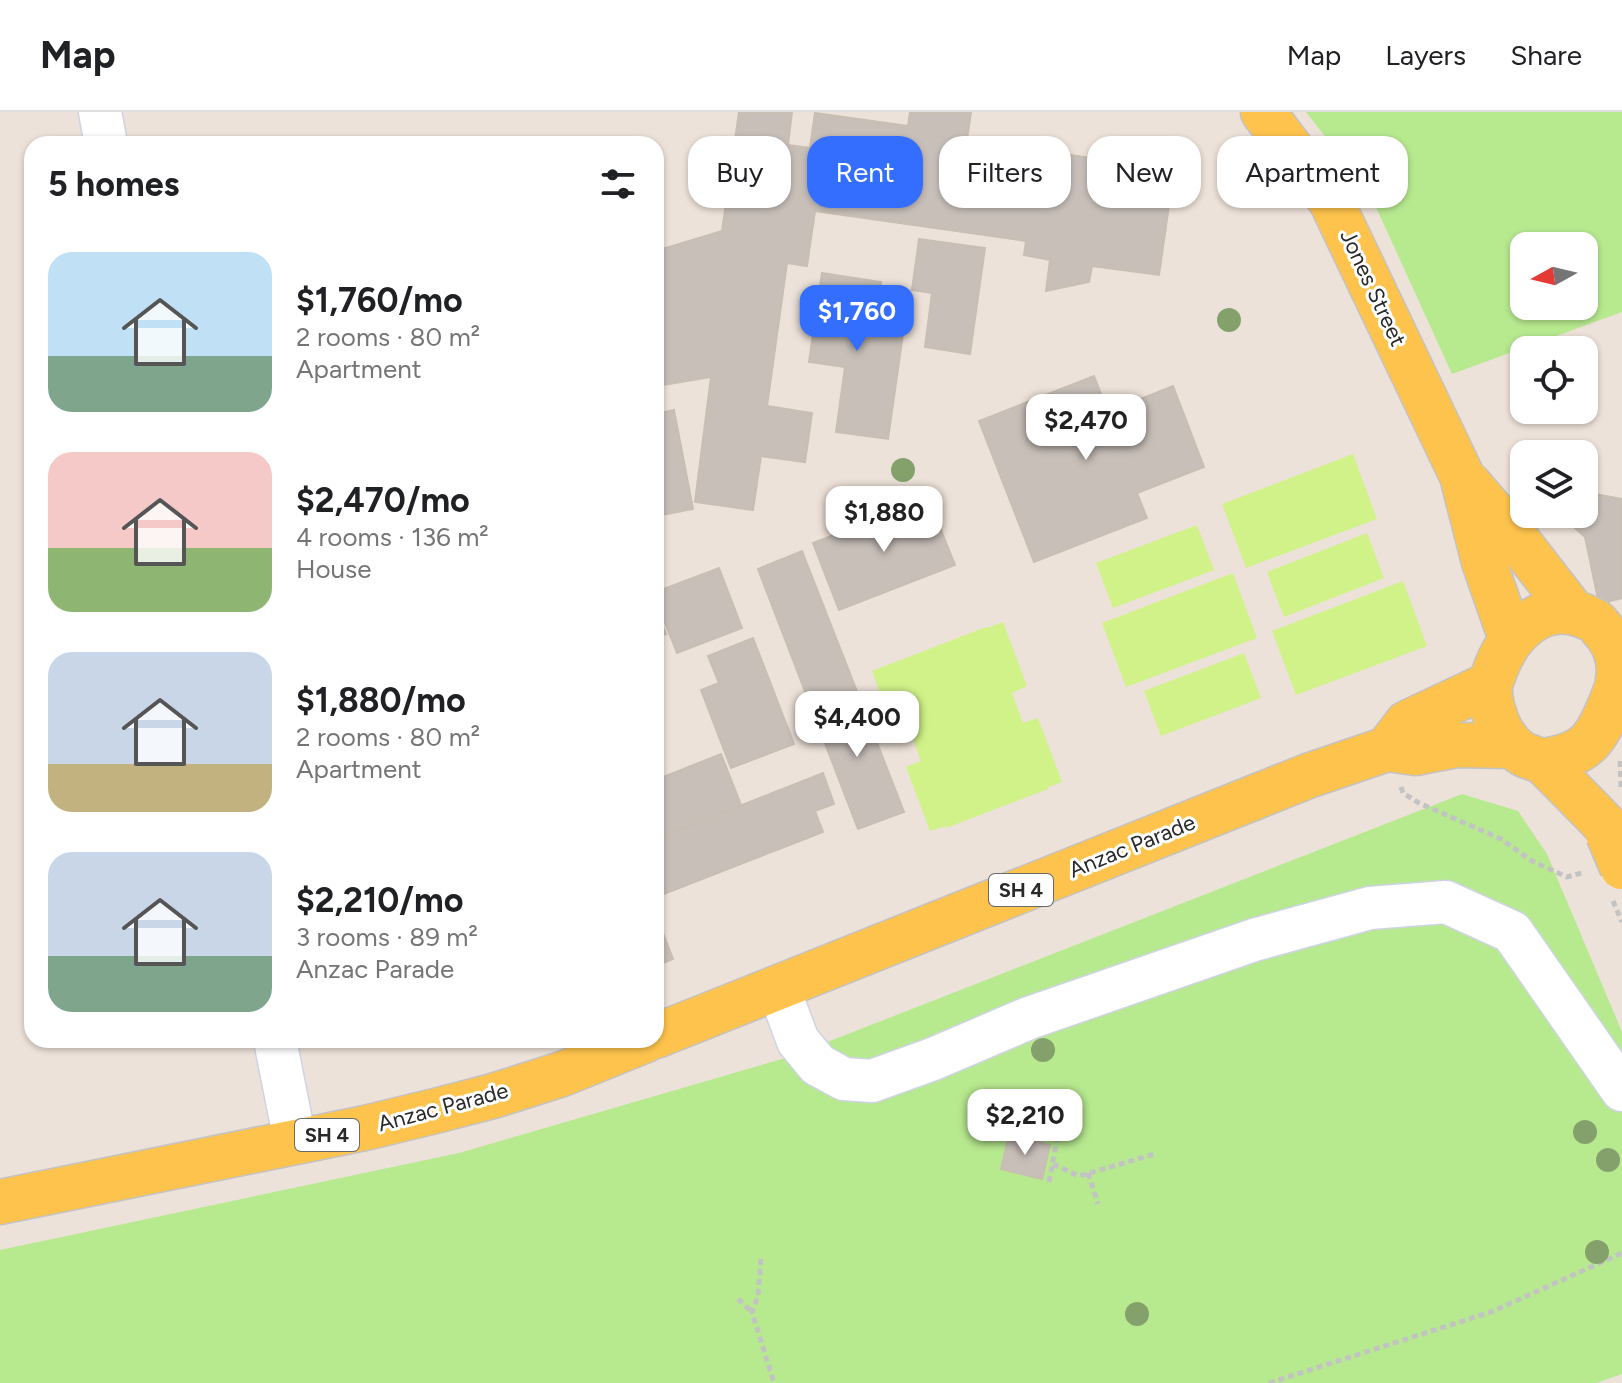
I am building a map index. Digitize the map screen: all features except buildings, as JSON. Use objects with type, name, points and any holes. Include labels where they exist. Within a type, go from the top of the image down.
[{"type":"main road","name":"Jones Street","points":[[1263,112],[1331,201],[1462,476],[1484,562],[1511,639]]},
{"type":"main road","name":"Jones Street","points":[[1462,476],[1552,582],[1597,617]]},
{"type":"main road","points":[[1554,611],[1597,617],[1614,645],[1619,664],[1602,763],[1607,849],[1526,753],[1500,728],[1492,709],[1490,684],[1511,639],[1524,626],[1554,611]]},
{"type":"main road","name":"Anzac Parade","points":[[1387,749],[1407,723],[1490,684]]},
{"type":"main road","name":"SH 4","points":[[1526,753],[1561,758],[1577,752],[1589,744],[1613,701]]},
{"type":"main road","name":"Anzac Parade","points":[[664,1033],[1308,776],[1387,749],[1416,753],[1457,745],[1526,753]]},
{"type":"main road","name":"Anzac Parade","points":[[0,1202],[365,1128],[493,1096],[562,1074],[626,1048]]},
{"type":"street","points":[[100,112],[104,136]]},
{"type":"street","points":[[778,987],[798,1041],[818,1065],[844,1079],[872,1081],[1029,1018],[1254,940],[1370,908],[1446,902],[1512,932],[1622,1090]]},
{"type":"street","points":[[277,1048],[295,1141]]},
{"type":"path","points":[[1387,749],[1403,793],[1501,839],[1532,861],[1567,877],[1607,849]]},
{"type":"path","points":[[1049,1182],[1058,1134]]},
{"type":"path","points":[[1053,1164],[1079,1176],[1155,1154]]},
{"type":"path","points":[[1088,1173],[1098,1204]]},
{"type":"path","points":[[1269,1383],[1491,1312],[1622,1253]]},
{"type":"path","points":[[752,1312],[758,1296],[761,1259]]},
{"type":"path","points":[[738,1299],[752,1312],[774,1383]]},
{"type":"green space","points":[[1306,112],[1622,112],[1622,312],[1556,336],[1510,336],[1510,353],[1452,374],[1376,208],[1408,208],[1408,136],[1325,136]]},
{"type":"green space","points":[[1353,454],[1377,519],[1246,568],[1222,504]]},
{"type":"green space","points":[[1197,525],[1214,570],[1113,608],[1096,563]]},
{"type":"green space","points":[[1367,533],[1384,578],[1284,617],[1267,572]]},
{"type":"green space","points":[[1233,573],[1257,638],[1126,687],[1102,623]]},
{"type":"green space","points":[[1403,581],[1427,646],[1296,695],[1272,631]]},
{"type":"green space","points":[[1003,622],[1027,686],[1012,693],[1023,723],[1038,718],[1062,782],[946,828],[930,831],[906,767],[921,761],[910,731],[895,736],[872,671]]},
{"type":"green space","points":[[1244,653],[1261,698],[1161,736],[1144,691]]},
{"type":"green space","points":[[1462,794],[1518,811],[1547,854],[1622,1032],[1622,1374],[1596,1383],[0,1383],[0,1250],[459,1153],[789,1057]]}]
